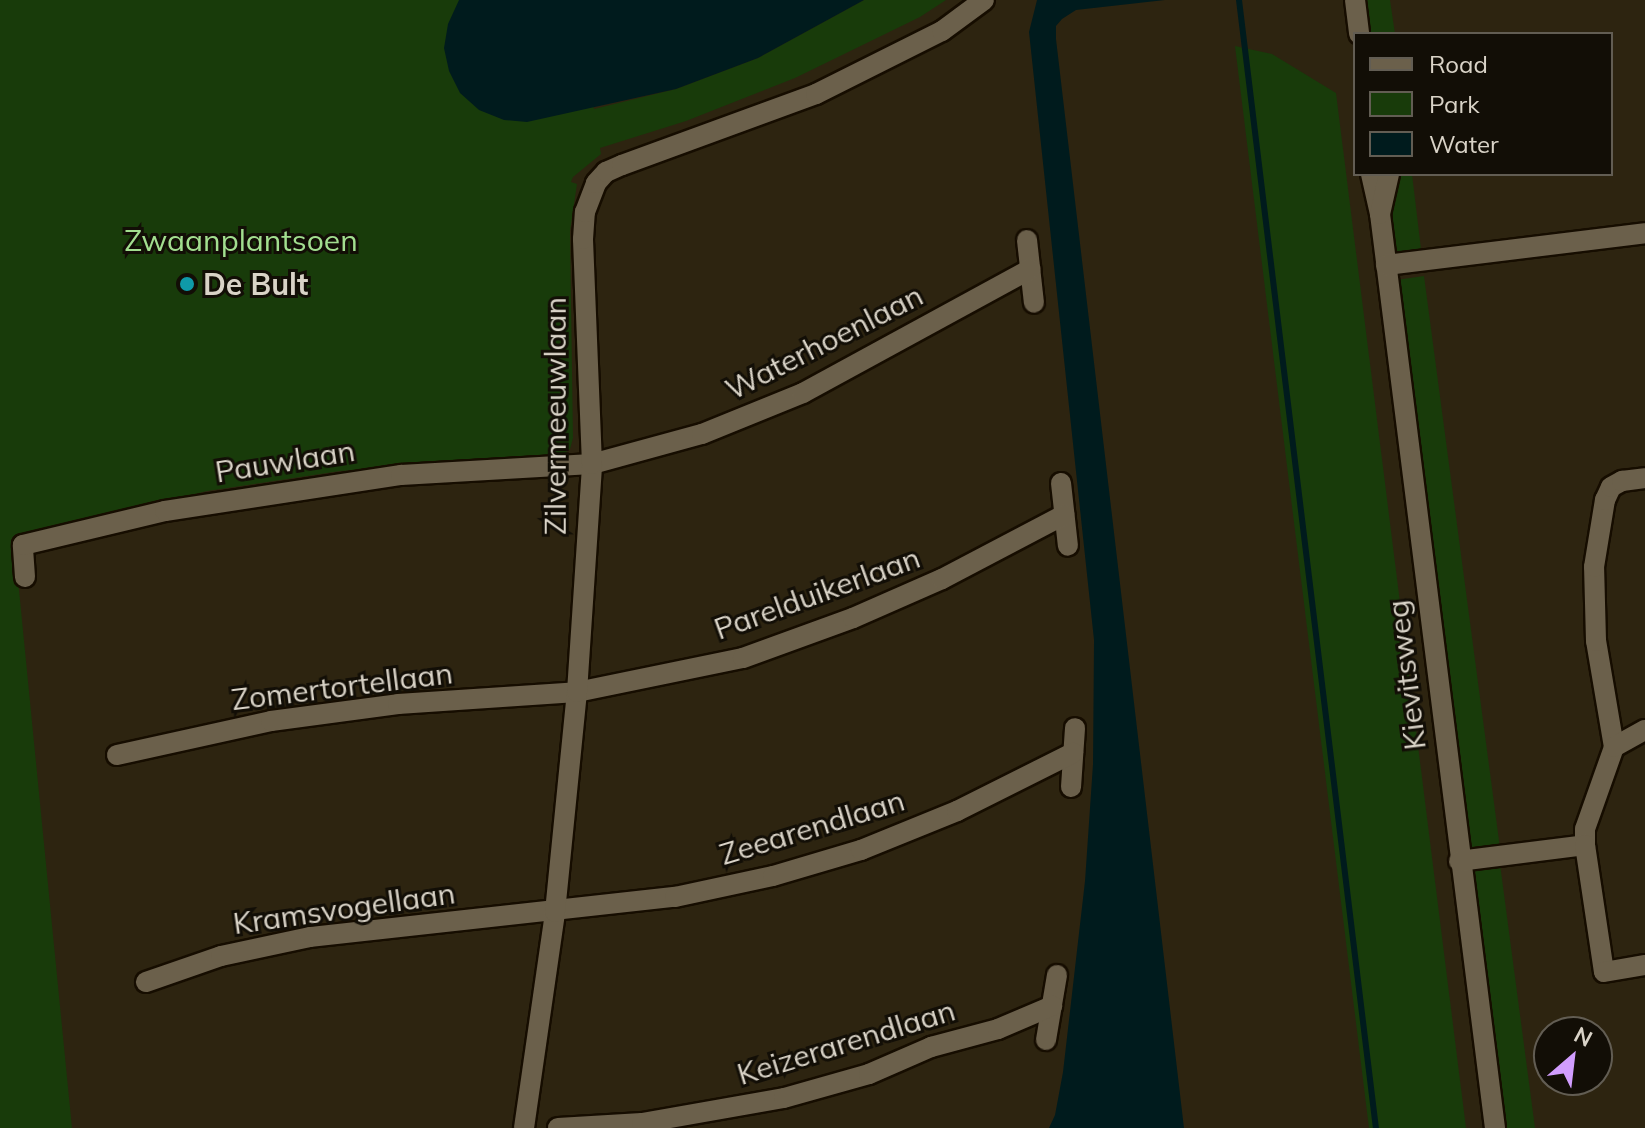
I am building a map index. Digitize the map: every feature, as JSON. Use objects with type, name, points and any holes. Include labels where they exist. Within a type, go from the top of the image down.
[{"type":"street","name":"Zilvermeeuwlaan","points":[[524,1128],[555,912],[577,692],[592,464],[583,239],[585,212],[596,183],[606,172],[633,160],[816,94],[942,31],[984,0]]},
{"type":"street","points":[[1355,0],[1359,32]]},
{"type":"street","name":"Kievitsweg","points":[[1371,176],[1380,214],[1495,1128]]},
{"type":"street","name":"Kievitsweg","points":[[1380,214],[1389,176]]},
{"type":"street","points":[[1386,265],[1645,233]]},
{"type":"street","points":[[1027,240],[1034,303]]},
{"type":"street","name":"Waterhoenlaan","points":[[592,464],[702,434],[803,393],[1030,269]]},
{"type":"street","name":"Pauwlaan","points":[[25,577],[23,545],[165,511],[401,475],[592,464]]},
{"type":"street","points":[[1645,478],[1611,487],[1605,500],[1594,567],[1596,641],[1614,747],[1585,829],[1604,972],[1645,965]]},
{"type":"street","points":[[1061,483],[1068,546]]},
{"type":"street","name":"Parelduikerlaan","points":[[577,692],[757,653],[853,618],[942,579],[1064,515]]},
{"type":"street","name":"Zomertortellaan","points":[[117,755],[271,721],[398,704],[577,692]]},
{"type":"street","points":[[1071,787],[1075,728]]},
{"type":"street","points":[[1614,747],[1645,730]]},
{"type":"street","name":"Zeearendlaan","points":[[555,912],[675,897],[773,876],[861,850],[957,811],[1073,753]]},
{"type":"street","points":[[1459,861],[1585,845]]},
{"type":"street","name":"Kramsvogellaan","points":[[146,982],[221,956],[310,937],[393,925],[555,912]]},
{"type":"street","points":[[1046,1040],[1057,975]]},
{"type":"street","name":"Keizerarendlaan","points":[[558,1128],[642,1123],[784,1098],[869,1074],[931,1047],[998,1029],[1052,1006]]},
{"type":"green space","name":"Zwaanplantsoen","points":[[0,0],[569,0],[594,109],[676,89],[758,58],[864,0],[946,0],[920,17],[795,78],[686,121],[600,148],[601,154],[573,177],[571,182],[577,184],[570,231],[573,438],[570,449],[561,456],[340,471],[207,491],[14,539],[72,1128],[0,1128]]},
{"type":"green space","points":[[1364,0],[1390,0],[1395,32],[1368,32]]},
{"type":"green space","points":[[1235,46],[1272,54],[1336,93],[1466,1128],[1369,1128]]},
{"type":"green space","points":[[1395,176],[1412,176],[1421,249],[1393,252],[1391,231]]},
{"type":"green space","points":[[1424,276],[1500,848],[1478,852],[1464,842],[1396,280]]},
{"type":"green space","points":[[1500,864],[1535,1128],[1503,1128],[1469,879],[1479,867]]},
{"type":"water","points":[[459,0],[864,0],[758,58],[676,89],[527,122],[504,120],[479,110],[460,93],[449,71],[444,48],[448,24]]},
{"type":"water","points":[[1037,0],[1165,0],[1076,10],[1056,26],[1056,39],[1184,1128],[1049,1128],[1055,1115],[1063,1072],[1085,881],[1093,764],[1094,640],[1029,32]]},
{"type":"waterway","points":[[1239,0],[1376,1128]]},
{"type":"place","name":"De Bult","points":[[187,284]]}]
